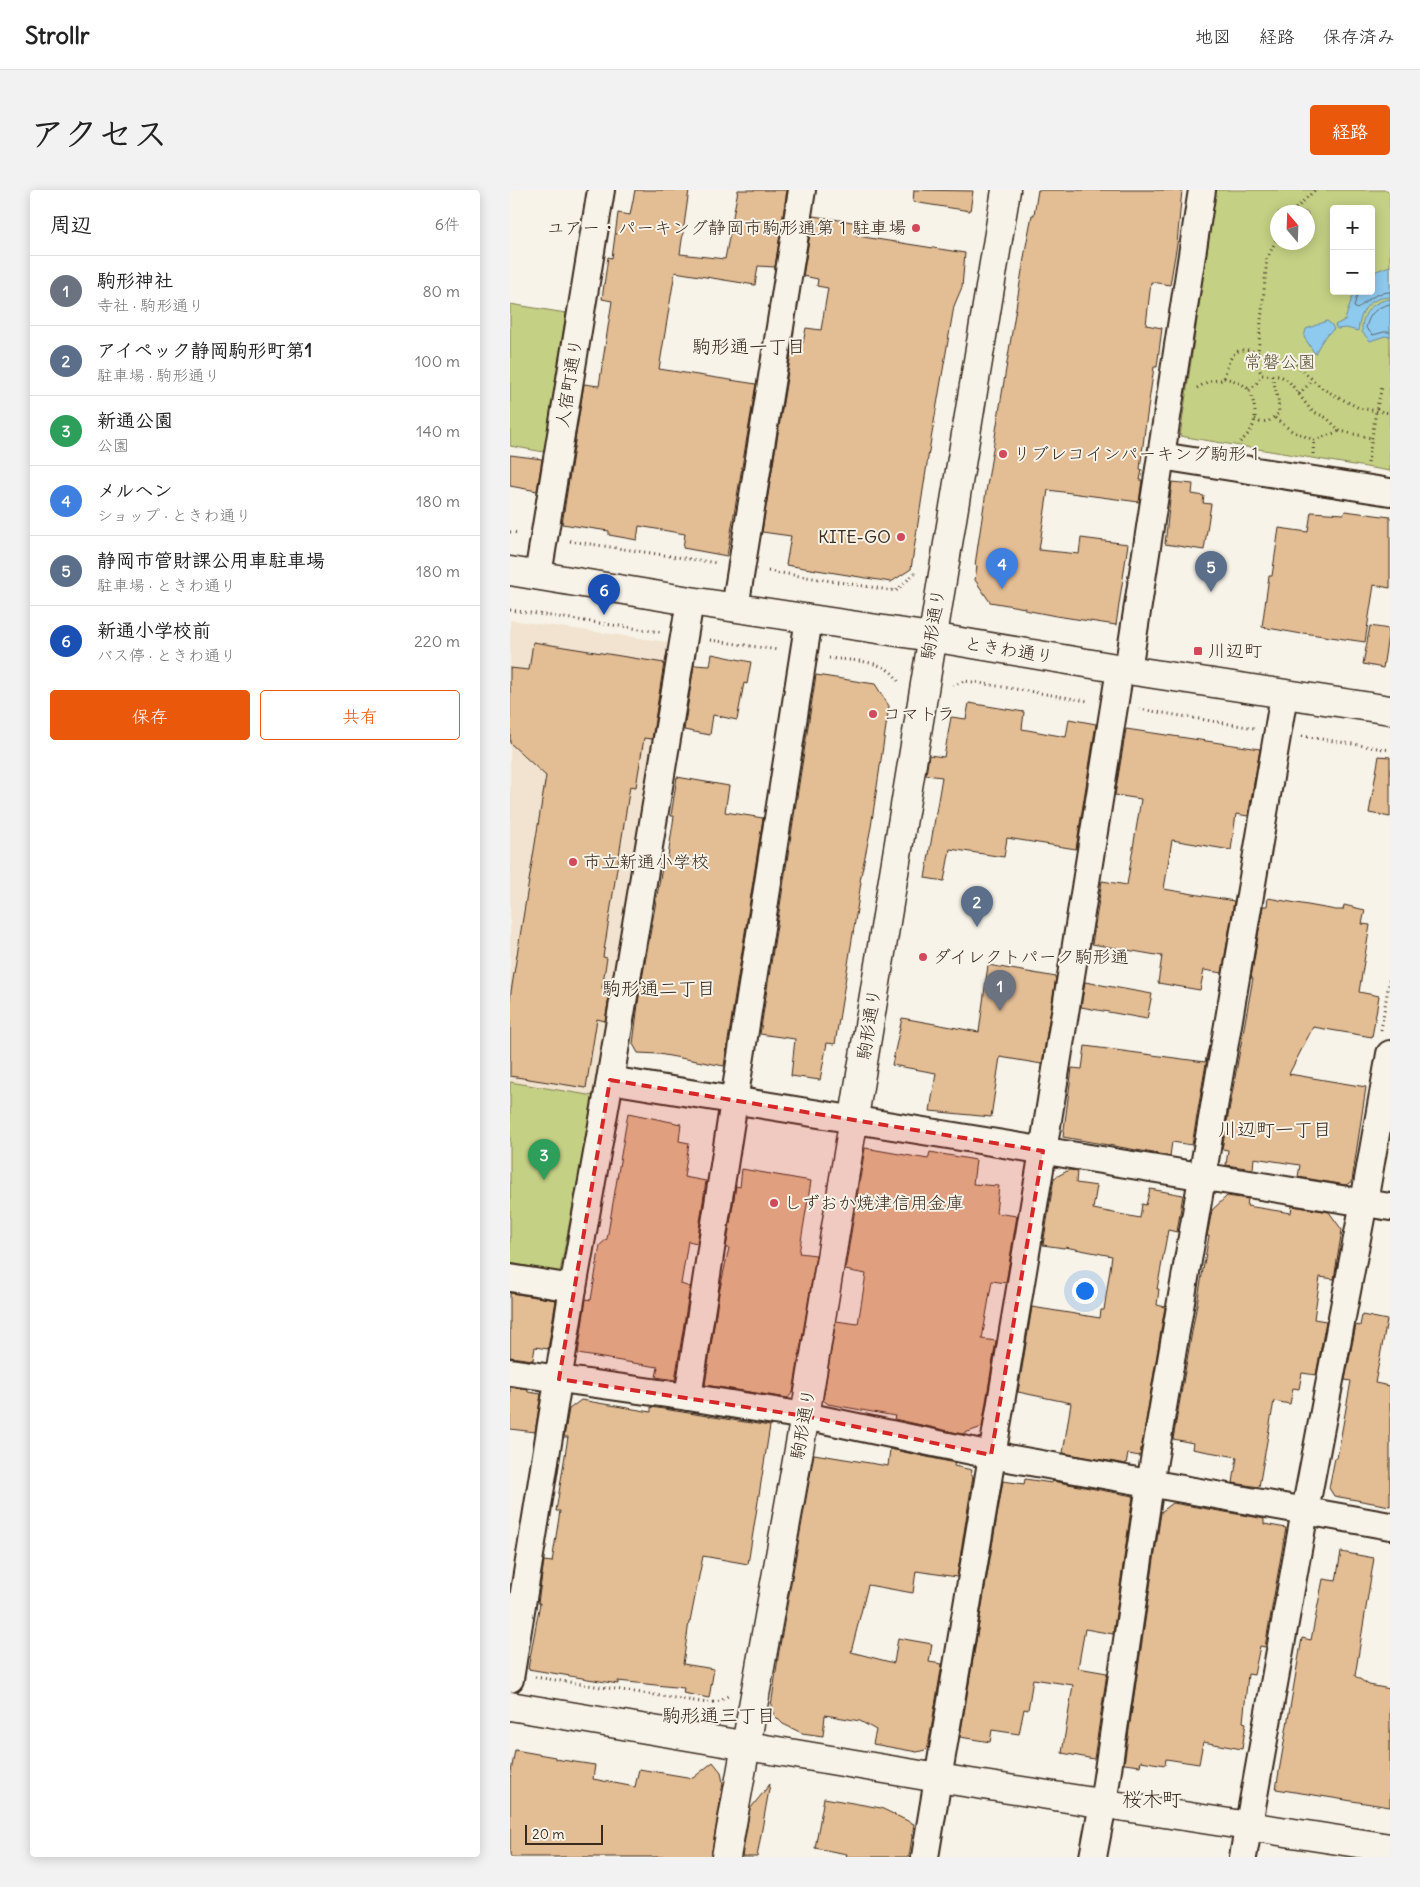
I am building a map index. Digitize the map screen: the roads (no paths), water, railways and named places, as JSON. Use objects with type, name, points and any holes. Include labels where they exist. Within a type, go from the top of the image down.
[{"type":"street","name":"人宿町通り","points":[[538,575],[601,190]]},
{"type":"street","points":[[735,608],[802,190]]},
{"type":"street","name":"駒形通り","points":[[726,1857],[804,1416],[1006,190]]},
{"type":"street","points":[[925,1857],[1043,1151],[1114,705],[1124,669],[1161,456],[1202,190]]},
{"type":"street","points":[[1161,456],[1378,490]]},
{"type":"street","name":"ときわ通り","points":[[510,571],[690,601],[931,637],[1390,710]]},
{"type":"street","points":[[510,1679],[573,1288],[610,1080],[690,601]]},
{"type":"street","points":[[688,1397],[809,619]]},
{"type":"street","points":[[1093,1857],[1103,1804],[1150,1484],[1284,694]]},
{"type":"street","points":[[1243,1857],[1390,1054]]},
{"type":"street","points":[[610,1080],[1390,1207]]},
{"type":"street","points":[[510,1278],[573,1288]]},
{"type":"street","points":[[510,1372],[688,1397],[804,1416],[991,1455],[1390,1526]]},
{"type":"street","points":[[510,1706],[938,1778],[1390,1848]]},
{"type":"water","points":[[1390,266],[1390,297],[1376,300],[1367,306],[1361,317],[1358,331],[1346,328],[1337,329],[1335,325],[1345,320],[1353,295],[1375,295],[1375,272]]},
{"type":"water","points":[[1390,299],[1390,337],[1385,336],[1370,341],[1362,332],[1363,319],[1373,306]]},
{"type":"water","points":[[1327,321],[1334,329],[1325,337],[1315,354],[1304,337],[1306,329]]},
{"type":"place","name":"ユアー・パーキング静岡市駒形通第１駐車場","points":[[916,228]]},
{"type":"place","name":"リブレコインパーキング駒形１","points":[[1003,454]]},
{"type":"place","name":"KITE-GO","points":[[901,537]]},
{"type":"place","name":"メルヘン","points":[[1002,589]]},
{"type":"place","name":"静岡市管財課公用車駐車場","points":[[1211,592]]},
{"type":"place","name":"新通小学校前","points":[[604,615]]},
{"type":"place","name":"川辺町","points":[[1198,651]]},
{"type":"place","name":"コマトラ","points":[[873,714]]},
{"type":"place","name":"市立新通小学校","points":[[573,862]]},
{"type":"place","name":"アイペック静岡駒形町第1","points":[[977,927]]},
{"type":"place","name":"ダイレクトパーク駒形通","points":[[923,957]]},
{"type":"place","name":"駒形神社","points":[[1000,1011]]},
{"type":"place","name":"新通公園","points":[[544,1180]]},
{"type":"place","name":"しずおか焼津信用金庫","points":[[774,1203]]},
{"type":"district","name":"駒形通一丁目","points":[[749,346]]},
{"type":"district","name":"駒形通二丁目","points":[[659,988]]},
{"type":"district","name":"川辺町一丁目","points":[[1275,1129]]},
{"type":"district","name":"駒形通三丁目","points":[[719,1715]]},
{"type":"district","name":"桜木町","points":[[1152,1799]]},
{"type":"park label","name":"常磐公園","points":[[1280,362]]}]
